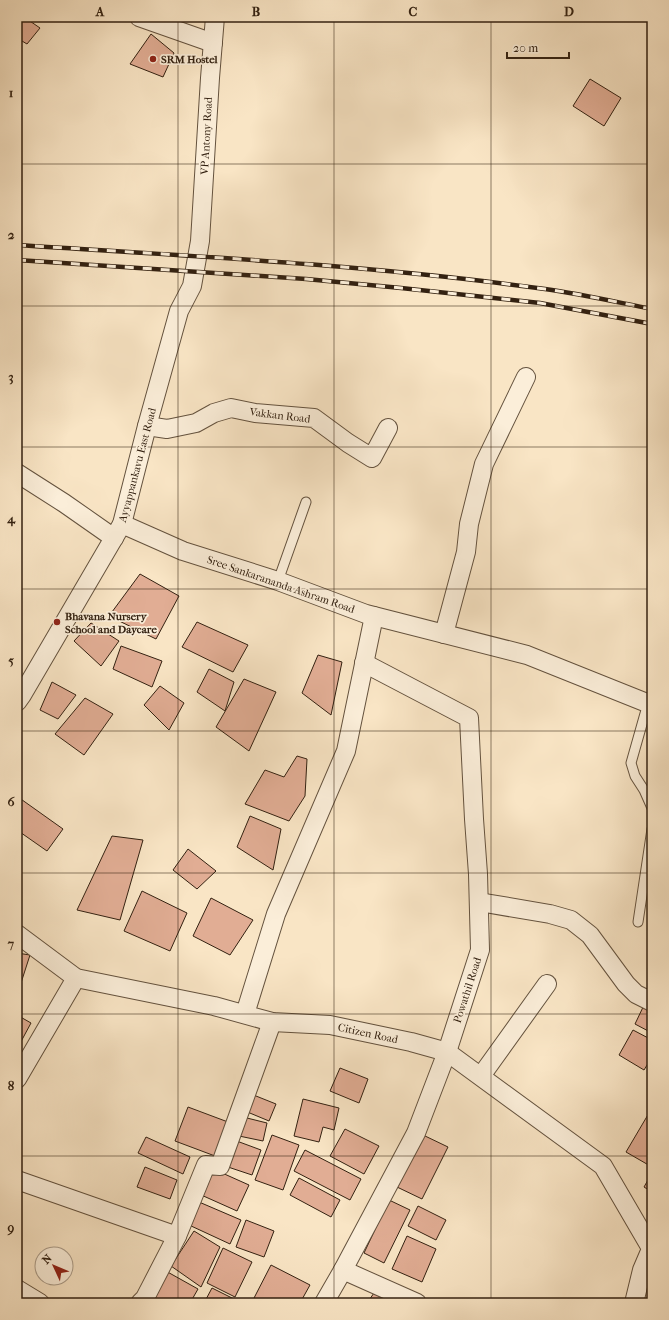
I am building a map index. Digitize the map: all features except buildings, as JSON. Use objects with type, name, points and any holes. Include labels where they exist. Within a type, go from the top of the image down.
[{"type":"street","points":[[139,17],[212,43]]},
{"type":"street","name":"VP Antony Road","points":[[198,256],[215,17]]},
{"type":"street","name":"Ayyappankavu East Road","points":[[19,696],[118,531],[179,311],[192,286],[198,256]]},
{"type":"street","points":[[444,634],[466,552],[470,524],[484,464],[526,377]]},
{"type":"street","name":"Vakkan Road","points":[[147,426],[167,429],[174,428],[196,423],[214,413],[231,408],[255,413],[314,418],[348,443],[372,458],[388,428]]},
{"type":"street","name":"Sree Sankarananda Ashram Road","points":[[17,473],[64,503],[118,531],[183,550],[278,581],[374,616],[527,655],[650,704]]},
{"type":"street","points":[[245,1014],[276,914],[346,751],[374,616]]},
{"type":"street","name":"Powathil Road","points":[[324,1303],[416,1133],[447,1052],[480,950],[479,902],[469,718],[364,664]]},
{"type":"street","points":[[479,902],[550,914],[571,920],[590,935],[626,984],[636,994],[652,1002]]},
{"type":"street","name":"Citizen Road","points":[[17,934],[76,978],[214,1006],[272,1022],[330,1025],[411,1042],[447,1052],[603,1166],[651,1250]]},
{"type":"street","points":[[17,1080],[76,978]]},
{"type":"street","points":[[481,1076],[547,984]]},
{"type":"street","points":[[140,1303],[145,1298],[176,1236],[206,1165],[220,1166],[272,1022]]},
{"type":"street","points":[[17,1180],[176,1236]]},
{"type":"street","points":[[634,1303],[642,1270],[651,1250]]},
{"type":"street","points":[[343,1270],[417,1303]]},
{"type":"street","points":[[17,1289],[40,1303]]},
{"type":"lane","points":[[278,581],[306,502]]},
{"type":"lane","points":[[650,704],[631,763],[635,776],[644,790],[652,808]]},
{"type":"lane","points":[[638,922],[652,829]]},
{"type":"railway","points":[[17,245],[347,267],[545,289],[652,309]]},
{"type":"railway","points":[[17,260],[306,279],[401,288],[540,303],[652,324]]},
{"type":"place","name":"SRM Hostel","points":[[153,59]]},
{"type":"place","name":"Bhavana Nursery School and Daycare","points":[[57,622]]}]
